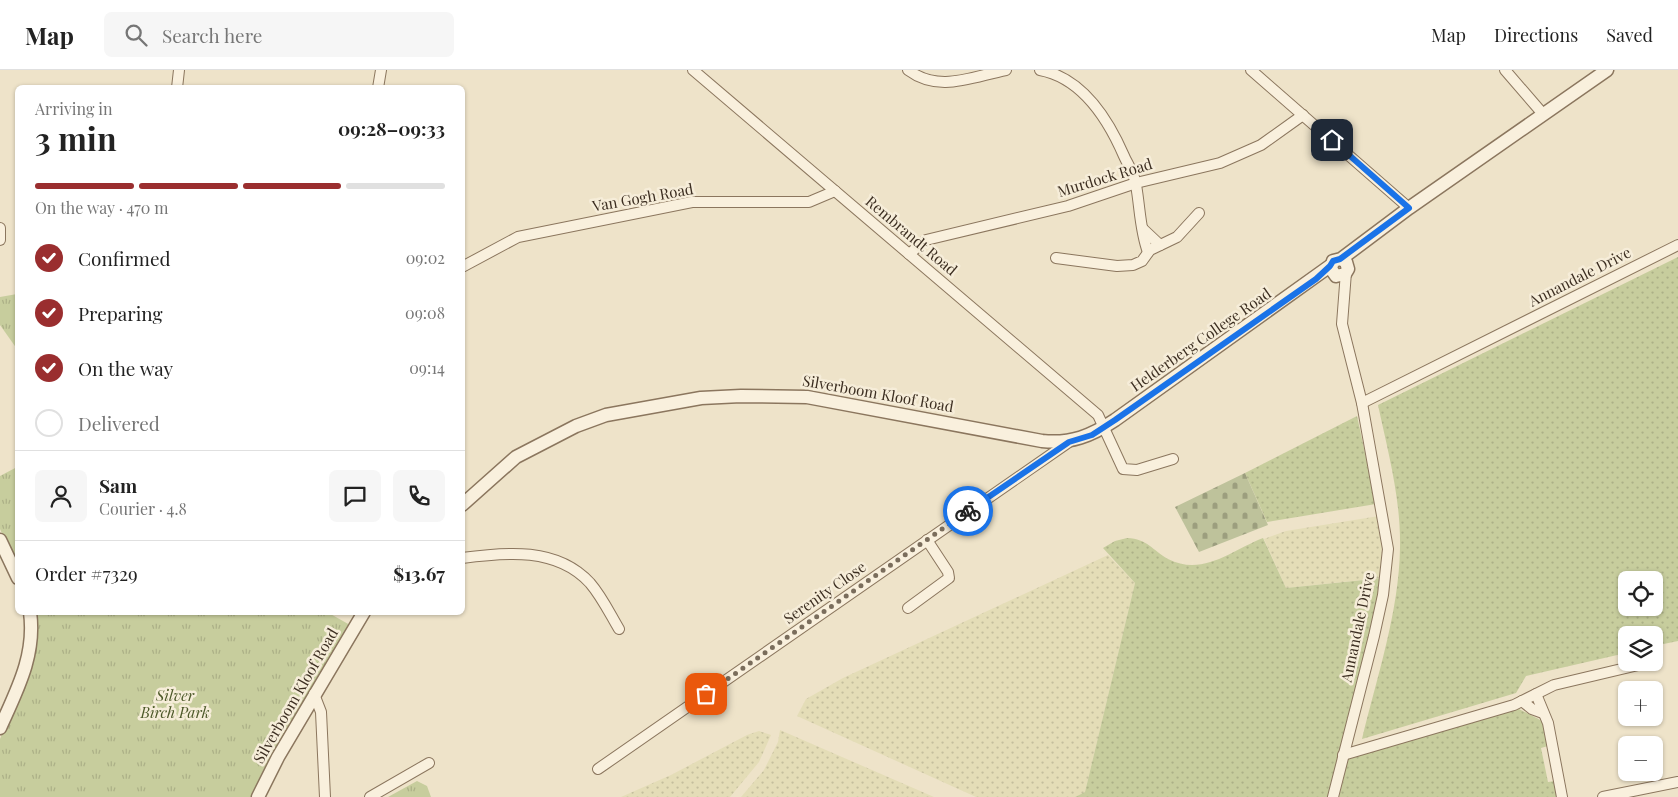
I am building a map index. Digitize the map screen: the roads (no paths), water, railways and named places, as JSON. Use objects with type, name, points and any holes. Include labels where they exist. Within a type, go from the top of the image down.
[{"type":"street","points":[[177,85],[179,70]]},
{"type":"street","points":[[378,85],[381,70]]},
{"type":"street","name":"Rembrandt Road","points":[[693,70],[1098,415],[1124,470],[1137,470],[1173,458]]},
{"type":"street","points":[[908,70],[926,81],[938,83],[1006,70]]},
{"type":"street","points":[[1040,70],[1063,78],[1095,105],[1114,133],[1136,183],[1144,229],[1144,241],[1148,252]]},
{"type":"street","points":[[1251,70],[1409,208]]},
{"type":"street","points":[[1505,70],[1543,114]]},
{"type":"street","name":"Helderberg College Road","points":[[1104,428],[1316,279],[1340,269],[1366,240],[1607,70]]},
{"type":"street","name":"Murdock Road","points":[[909,254],[926,240],[1068,206],[1136,183],[1234,158],[1274,137],[1303,115]]},
{"type":"street","name":"Van Gogh Road","points":[[465,265],[518,237],[692,202],[809,202],[835,191]]},
{"type":"street","points":[[1056,258],[1126,267],[1142,261],[1148,252],[1177,237],[1199,213]]},
{"type":"street","points":[[0,228],[0,240]]},
{"type":"street","points":[[1144,229],[1160,245]]},
{"type":"street","name":"Annandale Drive","points":[[1362,403],[1678,245]]},
{"type":"street","name":"Annandale Drive","points":[[1333,797],[1374,636],[1383,595],[1388,549],[1362,403],[1342,324],[1343,293],[1340,269]]},
{"type":"street","name":"Silverboom Kloof Road","points":[[465,503],[516,457],[576,426],[606,415],[701,398],[741,396],[807,397],[1042,441],[1069,442],[1086,437],[1104,428]]},
{"type":"street","name":"Serenity Close","points":[[598,769],[1069,442]]},
{"type":"street","points":[[0,540],[15,572]]},
{"type":"street","points":[[908,608],[949,578],[948,572],[927,540]]},
{"type":"street","points":[[465,558],[497,553],[518,553],[560,563],[589,582],[619,629]]},
{"type":"street","points":[[0,728],[28,662],[32,627],[30,615]]},
{"type":"street","name":"Silverboom Kloof Road","points":[[258,797],[278,756],[362,615]]},
{"type":"street","points":[[1343,756],[1522,701],[1554,685],[1618,670]]},
{"type":"street","points":[[314,694],[321,712],[324,797]]},
{"type":"street","points":[[1536,694],[1542,705],[1542,713]]},
{"type":"street","points":[[1522,701],[1542,713],[1548,723],[1562,797]]},
{"type":"street","points":[[370,797],[429,763]]},
{"type":"street","points":[[1604,797],[1678,782]]},
{"type":"park label","name":"Silver Birch Park","points":[[175,704]]}]
